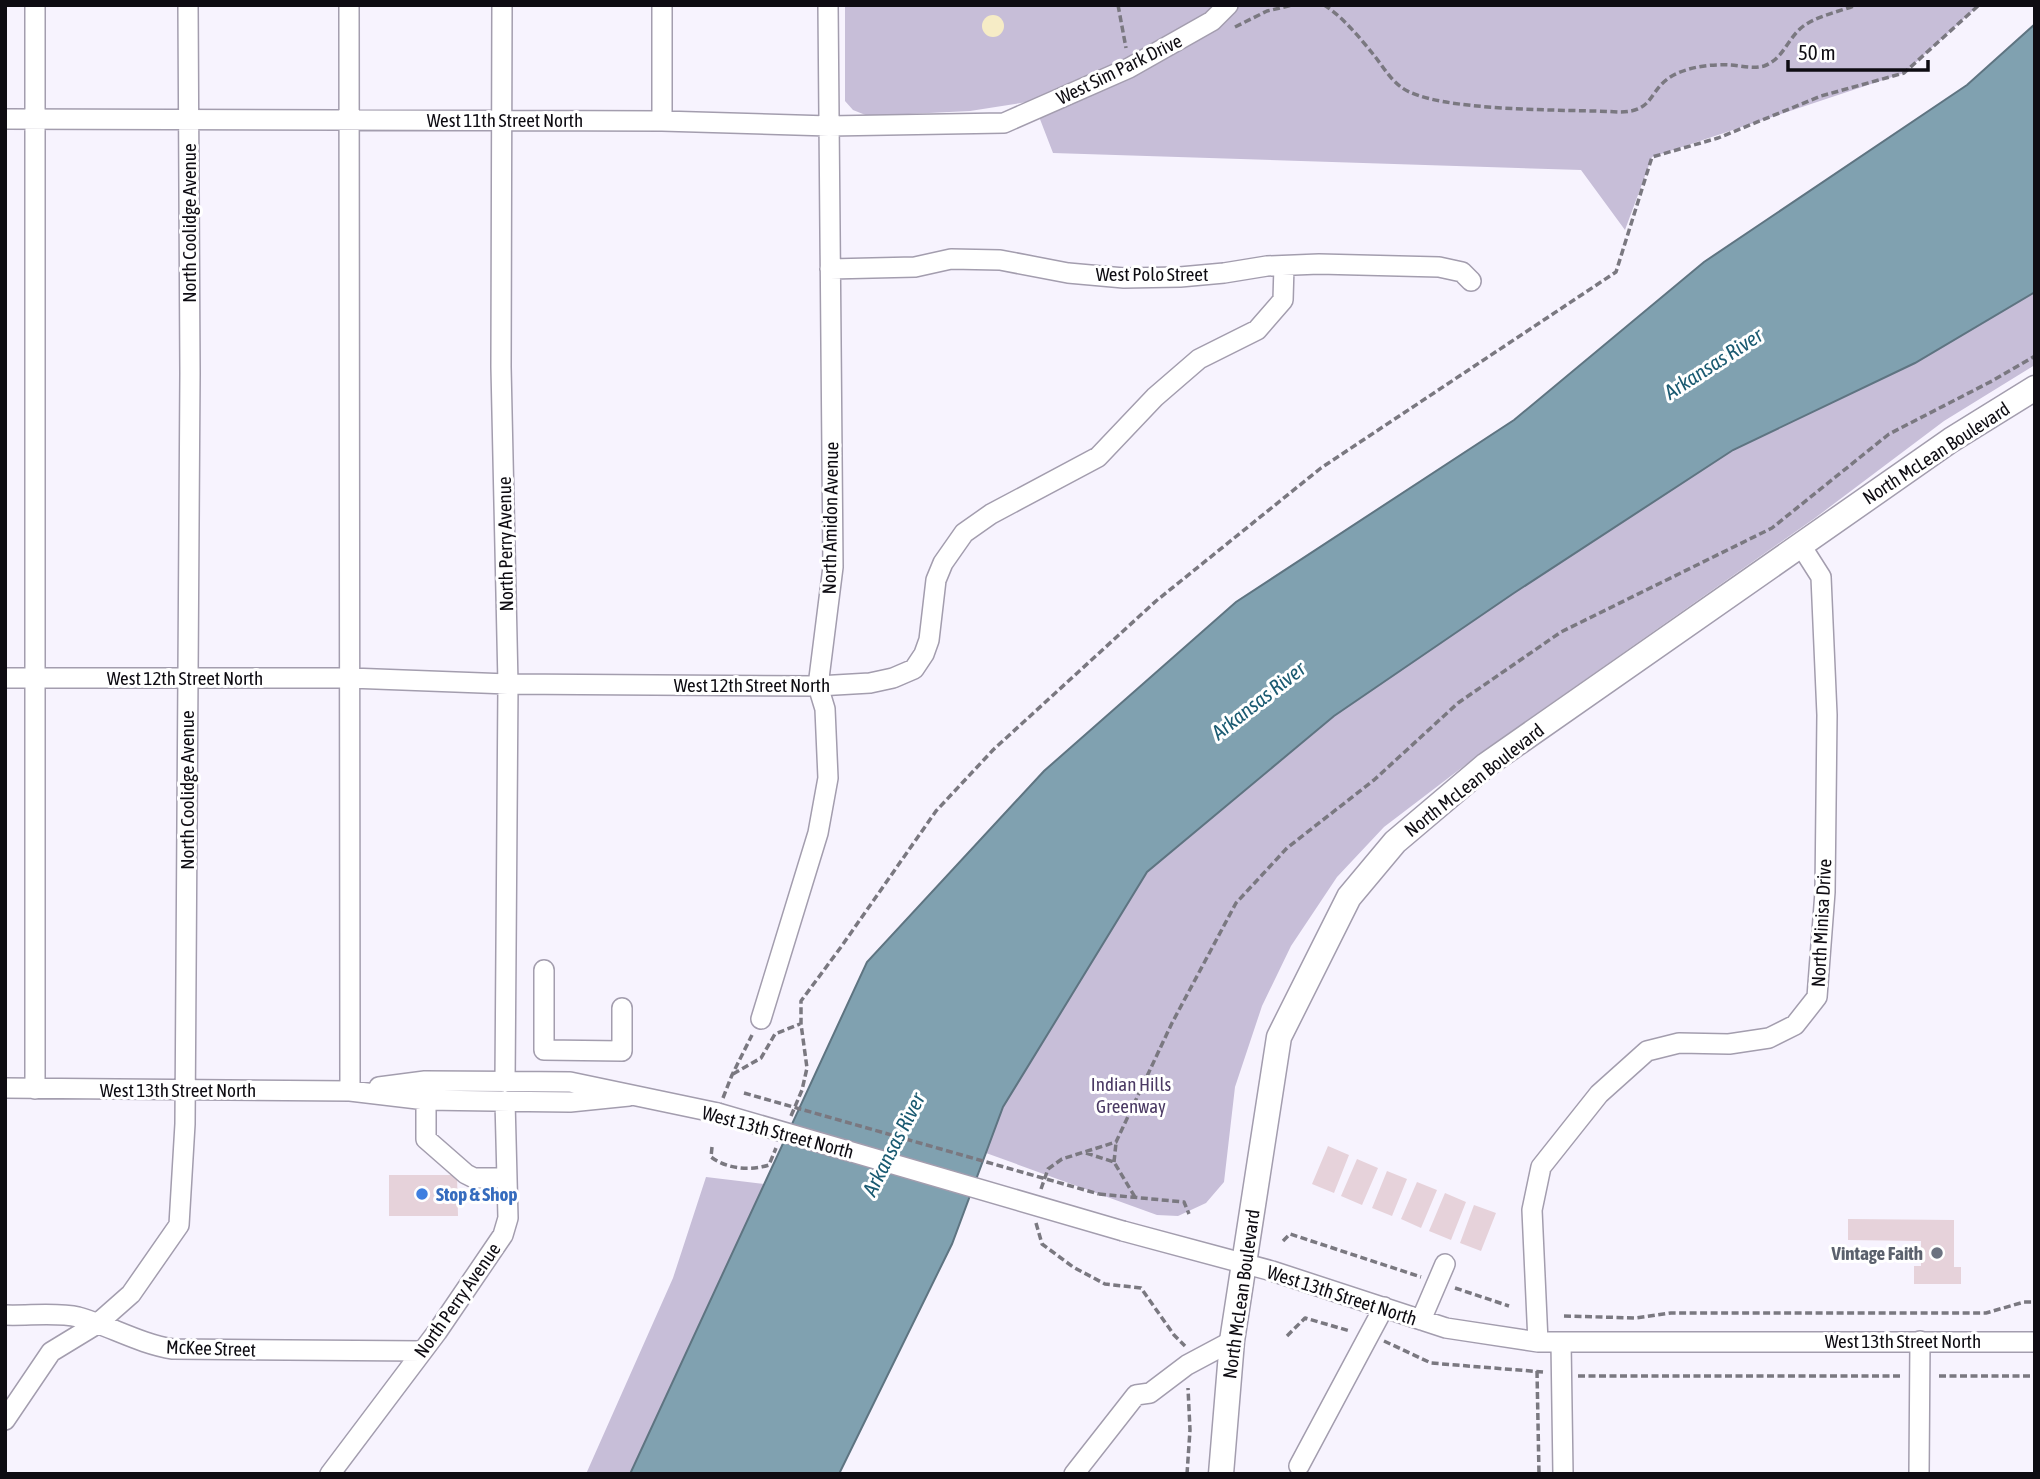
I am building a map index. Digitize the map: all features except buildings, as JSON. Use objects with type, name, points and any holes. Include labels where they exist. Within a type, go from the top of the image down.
[{"type":"main road","name":"North McLean Boulevard","points":[[1221,1474],[1232,1341],[1279,1037],[1349,897],[1395,842],[1486,765],[1951,440],[2035,388]]},
{"type":"street","points":[[35,5],[36,1088]]},
{"type":"street","name":"North Coolidge Avenue","points":[[5,1420],[51,1352],[97,1324],[131,1294],[179,1225],[186,1124],[188,5]]},
{"type":"street","points":[[349,5],[350,1091]]},
{"type":"street","name":"North Perry Avenue","points":[[330,1474],[422,1351],[503,1235],[508,1218],[505,1091],[508,684],[500,367],[502,5]]},
{"type":"street","points":[[662,5],[662,121]]},
{"type":"street","name":"North Amidon Avenue","points":[[761,1019],[818,833],[828,778],[825,709],[818,686],[833,566],[828,5]]},
{"type":"street","name":"West Sim Park Drive","points":[[1004,123],[1129,68],[1212,21],[1228,5]]},
{"type":"street","name":"West 11th Street North","points":[[5,119],[662,121],[829,126],[1004,123]]},
{"type":"street","name":"West Polo Street","points":[[830,269],[915,267],[951,259],[1000,260],[1068,273],[1124,278],[1180,277],[1319,264],[1439,267],[1462,272],[1471,281]]},
{"type":"street","name":"West 12th Street North","points":[[5,678],[349,678],[508,684],[818,686],[870,683],[893,678],[914,669],[924,654],[929,640],[936,580],[943,563],[964,533],[991,514],[1098,457],[1155,397],[1199,359],[1257,330],[1283,300],[1284,266]]},
{"type":"street","name":"North Minisa Drive","points":[[1538,1342],[1532,1210],[1541,1167],[1599,1094],[1647,1051],[1679,1043],[1729,1044],[1769,1038],[1795,1025],[1817,998],[1825,892],[1827,715],[1821,577],[1800,544]]},
{"type":"street","points":[[544,970],[544,1050],[622,1051],[622,1008]]},
{"type":"street","name":"West 13th Street North","points":[[350,1091],[425,1081],[505,1091]]},
{"type":"street","name":"West 13th Street North","points":[[5,1088],[350,1091],[426,1100],[570,1082],[718,1113],[1186,1250],[1244,1263],[1446,1328],[1538,1342],[2035,1342]]},
{"type":"street","points":[[426,1100],[426,1139],[474,1178],[507,1178]]},
{"type":"street","points":[[1421,1320],[1445,1264]]},
{"type":"street","points":[[1300,1466],[1384,1307]]},
{"type":"street","name":"McKee Street","points":[[5,1315],[74,1316],[155,1346],[173,1349],[422,1351]]},
{"type":"street","points":[[1919,1474],[1920,1340]]},
{"type":"street","points":[[1074,1474],[1136,1395],[1150,1392],[1187,1365],[1232,1341]]},
{"type":"street","points":[[1561,1342],[1563,1474]]},
{"type":"path","points":[[1118,5],[1129,68]]},
{"type":"path","points":[[1324,5],[1337,15],[1393,80],[1402,89],[1412,93],[1460,104],[1619,112],[1645,107],[1659,85],[1679,72],[1709,65],[1755,68],[1765,65],[1782,54],[1801,28],[1856,5]]},
{"type":"path","points":[[785,1128],[802,1090],[807,1068],[801,1001],[936,811],[1004,740],[1156,601],[1321,468],[1616,272],[1652,157],[1718,138],[1821,96],[1903,73],[1979,5]]},
{"type":"path","points":[[1135,1198],[1114,1162],[1116,1142],[1172,1023],[1236,903],[1287,848],[1374,780],[1458,703],[1561,632],[1772,528],[1889,434],[2035,356]]},
{"type":"path","points":[[761,1019],[732,1075],[761,1058],[775,1034],[801,1024]]},
{"type":"path","points":[[744,1093],[1099,1194],[1184,1202],[1189,1214]]},
{"type":"path","points":[[712,1147],[711,1157],[719,1163],[754,1170],[769,1165],[780,1140]]},
{"type":"path","points":[[1041,1190],[1048,1169],[1062,1159],[1116,1142]]},
{"type":"path","points":[[1086,1153],[1114,1162]]},
{"type":"path","points":[[1036,1221],[1042,1244],[1073,1268],[1105,1284],[1141,1288],[1174,1335],[1185,1345],[1190,1430],[1187,1474]]},
{"type":"path","points":[[1283,1241],[1290,1234],[1509,1306]]},
{"type":"path","points":[[1564,1316],[1636,1318],[1671,1313],[1986,1313],[2024,1302],[2035,1302]]},
{"type":"path","points":[[1287,1336],[1305,1318],[1369,1336],[1431,1363],[1596,1378],[2035,1376]]},
{"type":"path","points":[[1536,1371],[1539,1474]]},
{"type":"green space","points":[[845,5],[1979,5],[1904,73],[1652,157],[1625,230],[1581,170],[1053,153],[1033,101],[970,111],[868,116],[853,110],[845,101]]},
{"type":"green space","name":"Indian Hills Greenway","points":[[2035,292],[2035,365],[1944,421],[1815,518],[1485,750],[1384,827],[1337,877],[1291,946],[1262,1006],[1235,1087],[1224,1182],[1206,1203],[1178,1216],[1157,1215],[986,1153],[1003,1107],[1146,872],[1334,716],[1514,593],[1733,450],[1915,363]]},
{"type":"green space","points":[[706,1177],[764,1184],[630,1474],[586,1474],[673,1278]]},
{"type":"sand","points":[[993,15],[1003,22],[1004,26],[997,36],[993,37],[983,30],[982,26],[989,16]]},
{"type":"water","name":"Arkansas River","points":[[2035,24],[2035,292],[1915,363],[1733,450],[1514,593],[1334,716],[1147,872],[1003,1107],[952,1244],[839,1474],[630,1474],[867,962],[1044,771],[1236,602],[1514,420],[1704,262],[1967,85]]},
{"type":"place","name":"Stop & Shop","points":[[422,1194]]},
{"type":"place","name":"Vintage Faith","points":[[1937,1253]]}]
